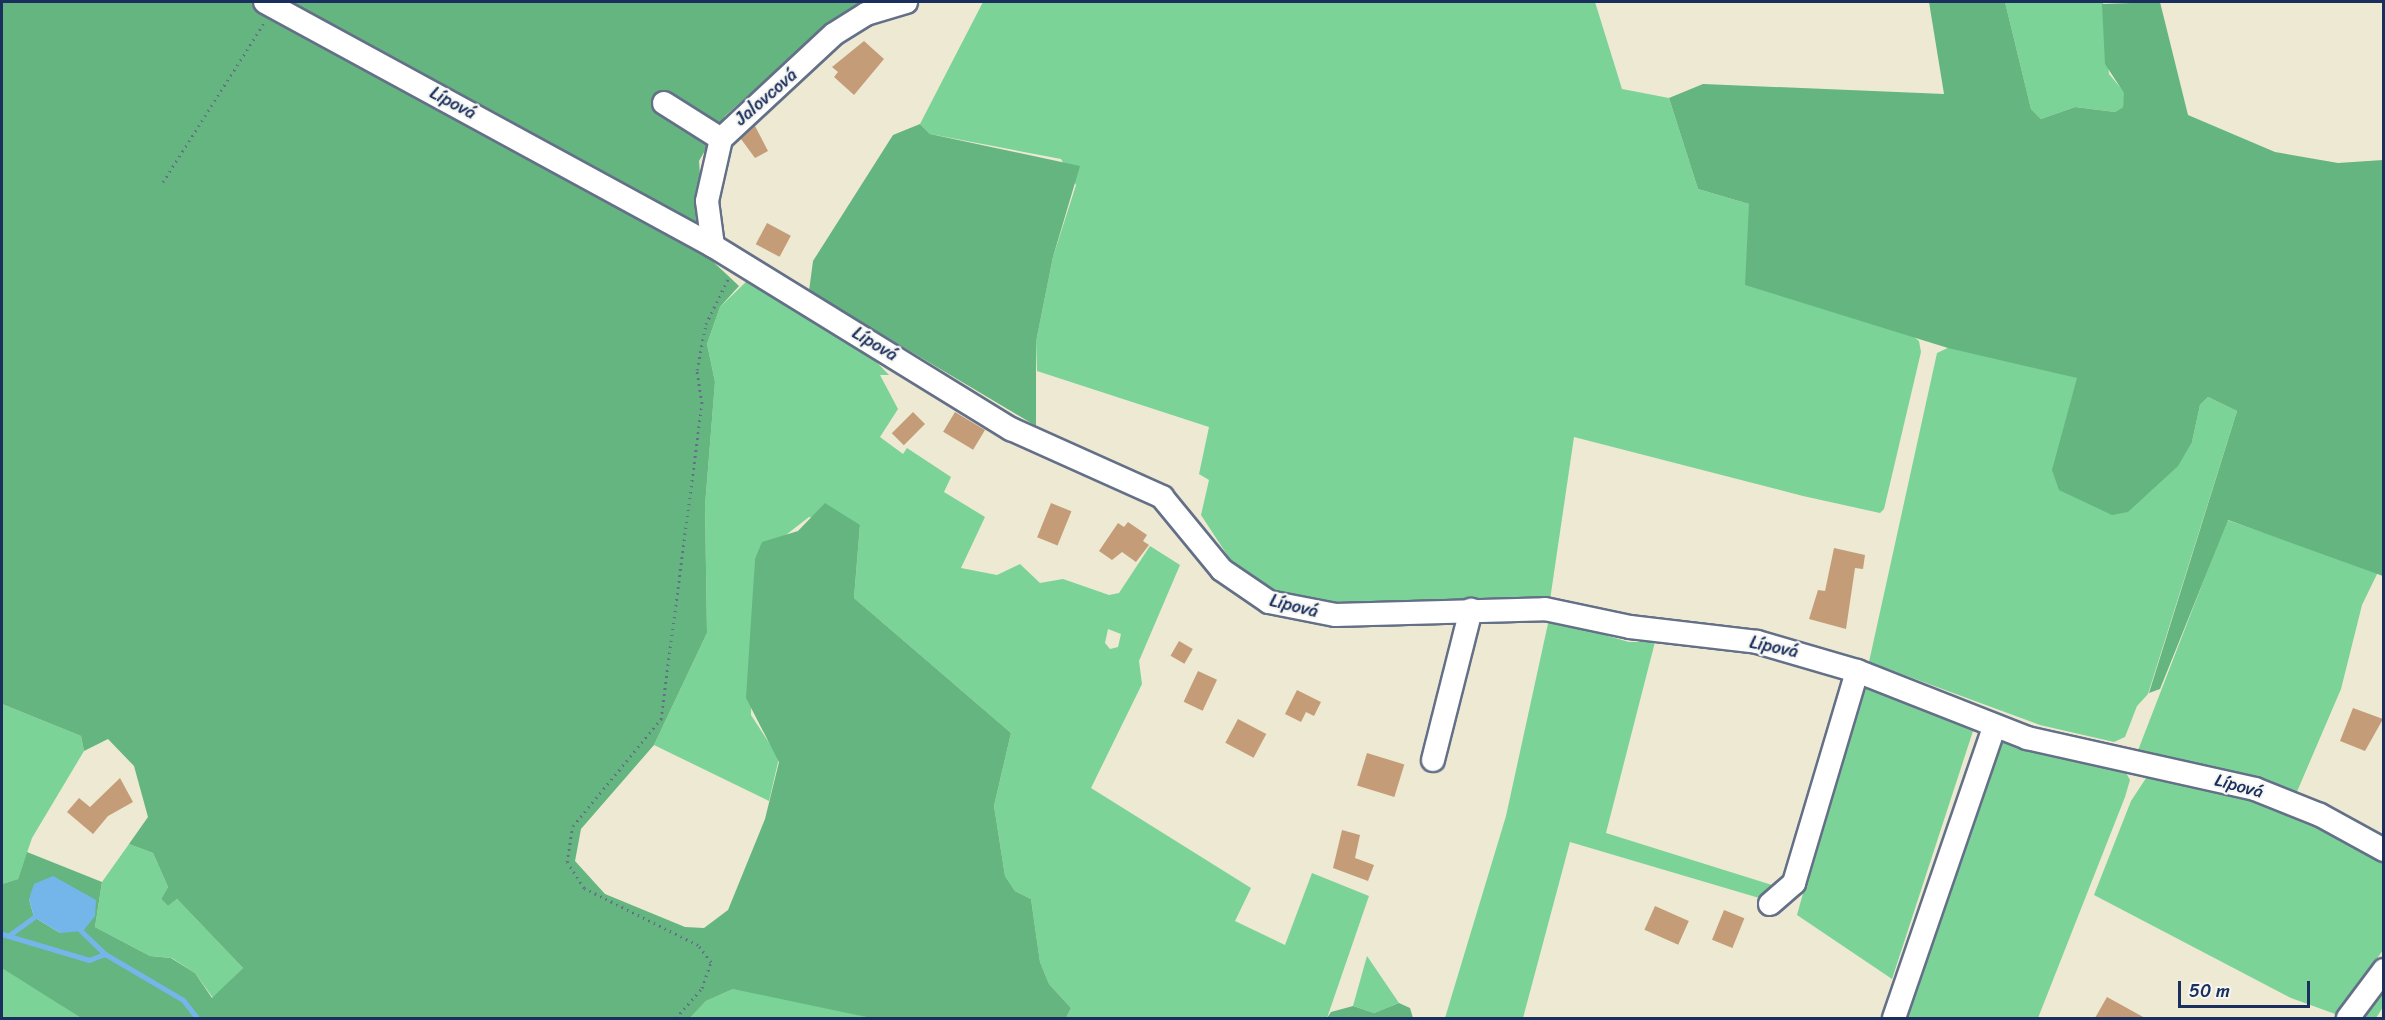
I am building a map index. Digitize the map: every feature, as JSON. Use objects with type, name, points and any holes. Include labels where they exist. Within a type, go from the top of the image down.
[{"type":"street","name":"Jalovcová","points":[[713,246],[707,201],[721,139],[841,29],[906,2]]},
{"type":"street","name":"Lípová","points":[[269,4],[713,246],[1011,429],[1162,497],[1222,570],[1269,602],[1335,615],[1471,610],[1571,612],[1630,627],[1757,642],[1857,671],[1994,727],[2083,753],[2255,789],[2320,815],[2384,850]]},
{"type":"street","points":[[664,104],[721,139]]},
{"type":"street","points":[[1432,760],[1471,610]]},
{"type":"street","points":[[1770,904],[1794,883],[1857,671]]},
{"type":"street","points":[[1894,1018],[1994,727]]},
{"type":"street","points":[[2348,1018],[2384,970]]},
{"type":"path","points":[[163,182],[269,4]]},
{"type":"path","points":[[676,1018],[702,988],[711,962],[698,945],[584,888],[567,862],[573,826],[661,719],[702,403],[697,370],[706,324],[736,262]]},
{"type":"green space","points":[[2,2],[877,2],[834,19],[725,116],[699,161],[706,255],[739,286],[720,307],[707,344],[715,382],[705,506],[707,633],[654,745],[581,829],[575,861],[605,894],[685,927],[704,928],[728,910],[765,819],[779,762],[746,698],[755,559],[762,542],[798,531],[825,503],[860,525],[854,598],[1011,733],[994,806],[1005,876],[1015,891],[1031,899],[1040,962],[1049,984],[1071,1008],[1066,1018],[871,1018],[733,989],[706,1001],[690,1018],[81,1018],[2,968],[2,884],[18,879],[27,852],[102,882],[95,927],[150,956],[171,958],[195,973],[212,998],[243,968],[177,899],[168,906],[161,899],[168,887],[153,853],[129,844],[148,817],[134,766],[108,739],[84,751],[81,736],[2,704]],"holes":[[[29,899],[60,933],[34,917]]]},
{"type":"green space","points":[[983,2],[1595,2],[1622,89],[1669,98],[1698,189],[1749,204],[1919,341],[1921,352],[1884,509],[1880,513],[1803,496],[1574,437],[1550,600],[1354,608],[1271,595],[1241,576],[1201,515],[1209,480],[1199,474],[1209,427],[1037,371],[1036,342],[1053,257],[1076,185],[1061,159],[930,134],[920,124]]},
{"type":"green space","points":[[1929,2],[2005,2],[2031,109],[2041,119],[2075,107],[2115,112],[2123,107],[2124,93],[2105,64],[2102,4],[2160,2],[2188,115],[2275,152],[2338,163],[2383,160],[2383,576],[2228,520],[2160,689],[2149,693],[2237,411],[2208,397],[2200,405],[2192,442],[2178,466],[2128,512],[2112,515],[2059,490],[2052,470],[2077,378],[1948,348],[1745,285],[1749,204],[1698,189],[1669,98],[1703,84],[1944,94]]},
{"type":"green space","points":[[2005,2],[2103,2],[2109,74],[2125,93],[2123,107],[2115,112],[2075,107],[2041,119],[2031,109]]},
{"type":"green space","points":[[920,124],[930,134],[1080,166],[1053,257],[1036,342],[1036,426],[809,291],[813,261],[893,135]]},
{"type":"green space","points":[[750,278],[855,340],[889,375],[880,375],[898,409],[880,437],[903,454],[907,448],[951,477],[944,492],[985,517],[961,568],[997,575],[1020,564],[1040,583],[1063,579],[1109,595],[1119,593],[1150,546],[1180,565],[1139,661],[1142,684],[1091,788],[1251,888],[1235,921],[1285,945],[1312,873],[1369,896],[1327,1018],[1066,1018],[1071,1008],[1049,984],[1040,962],[1031,899],[1015,891],[1005,876],[994,806],[1011,733],[854,598],[860,525],[809,517],[755,559],[751,715],[779,758],[769,801],[654,745],[707,633],[705,506],[715,382],[707,344],[720,307]],"holes":[[[1108,629],[1121,634],[1118,647],[1110,649],[1105,643]]]},
{"type":"green space","points":[[1954,345],[2078,378],[2070,413],[2192,442],[2200,405],[2208,397],[2237,411],[2148,694],[2137,706],[2125,737],[2114,742],[2040,725],[1869,662],[1937,353]]},
{"type":"green space","points":[[2227,520],[2378,572],[2362,605],[2341,689],[2296,794],[2137,753]]},
{"type":"green space","points":[[1549,619],[1629,642],[1655,642],[1606,833],[1782,888],[1766,900],[1570,842],[1523,1018],[1445,1018],[1506,816]]},
{"type":"green space","points":[[1867,687],[1973,731],[1892,979],[1797,915],[1854,710]]},
{"type":"green space","points":[[2,704],[81,736],[84,751],[32,838],[18,879],[2,884]]},
{"type":"green space","points":[[2001,739],[2125,771],[2130,780],[2125,797],[2038,1018],[1906,1018],[1904,996]]},
{"type":"green space","points":[[2150,772],[2297,812],[2384,856],[2383,950],[2338,1015],[2291,998],[2094,895],[2131,801]]},
{"type":"green space","points":[[129,844],[153,853],[168,887],[161,899],[168,906],[177,899],[243,968],[213,998],[195,973],[172,958],[150,956],[95,927],[102,882]]},
{"type":"green space","points":[[1367,956],[1399,1003],[1374,1013],[1353,1006]]},
{"type":"green space","points":[[2,968],[7,970],[81,1018],[2,1018]]},
{"type":"green space","points":[[2383,988],[2383,1007],[2376,1018],[2359,1018]]},
{"type":"green space","points":[[733,989],[758,990],[871,1018],[690,1018],[706,1001]]},
{"type":"green space","points":[[1399,1003],[1410,1008],[1413,1018],[1327,1018],[1331,1012],[1353,1006],[1374,1013]]},
{"type":"water","points":[[53,876],[96,900],[95,916],[83,931],[60,933],[34,917],[29,899],[34,884]]},
{"type":"building","points":[[864,41],[884,59],[854,95],[834,77],[838,72],[832,67]]},
{"type":"building","points":[[755,126],[768,151],[755,158],[741,139]]},
{"type":"building","points":[[767,223],[791,236],[780,257],[756,244]]},
{"type":"building","points":[[913,412],[925,424],[904,445],[892,433]]},
{"type":"building","points":[[955,412],[985,430],[973,450],[943,432]]},
{"type":"building","points":[[1051,503],[1071,511],[1058,546],[1037,537]]},
{"type":"building","points":[[1128,522],[1147,535],[1143,541],[1149,545],[1136,562],[1122,552],[1112,560],[1099,551],[1118,523],[1124,527]]},
{"type":"building","points":[[1834,548],[1865,555],[1863,569],[1855,568],[1846,629],[1809,619],[1818,590],[1825,591]]},
{"type":"building","points":[[1179,641],[1193,649],[1184,664],[1170,656]]},
{"type":"building","points":[[1198,671],[1217,680],[1203,711],[1184,702]]},
{"type":"building","points":[[1297,690],[1321,702],[1314,716],[1306,712],[1301,722],[1285,714]]},
{"type":"building","points":[[2353,708],[2383,719],[2365,751],[2340,741]]},
{"type":"building","points":[[1238,719],[1266,734],[1254,758],[1225,743]]},
{"type":"building","points":[[1367,753],[1404,764],[1394,797],[1357,786]]},
{"type":"building","points":[[120,778],[133,802],[108,816],[93,834],[67,812],[79,798],[90,807]]},
{"type":"building","points":[[1342,830],[1360,835],[1355,858],[1374,865],[1368,881],[1333,868]]},
{"type":"building","points":[[1655,906],[1689,921],[1678,945],[1644,930]]},
{"type":"building","points":[[1724,910],[1744,918],[1732,948],[1712,940]]},
{"type":"building","points":[[2107,997],[2145,1018],[2095,1018]]},
{"type":"waterway","points":[[8,936],[40,913]]},
{"type":"waterway","points":[[77,927],[105,954]]},
{"type":"waterway","points":[[2,934],[89,960],[105,954],[183,1000],[197,1018]]}]
